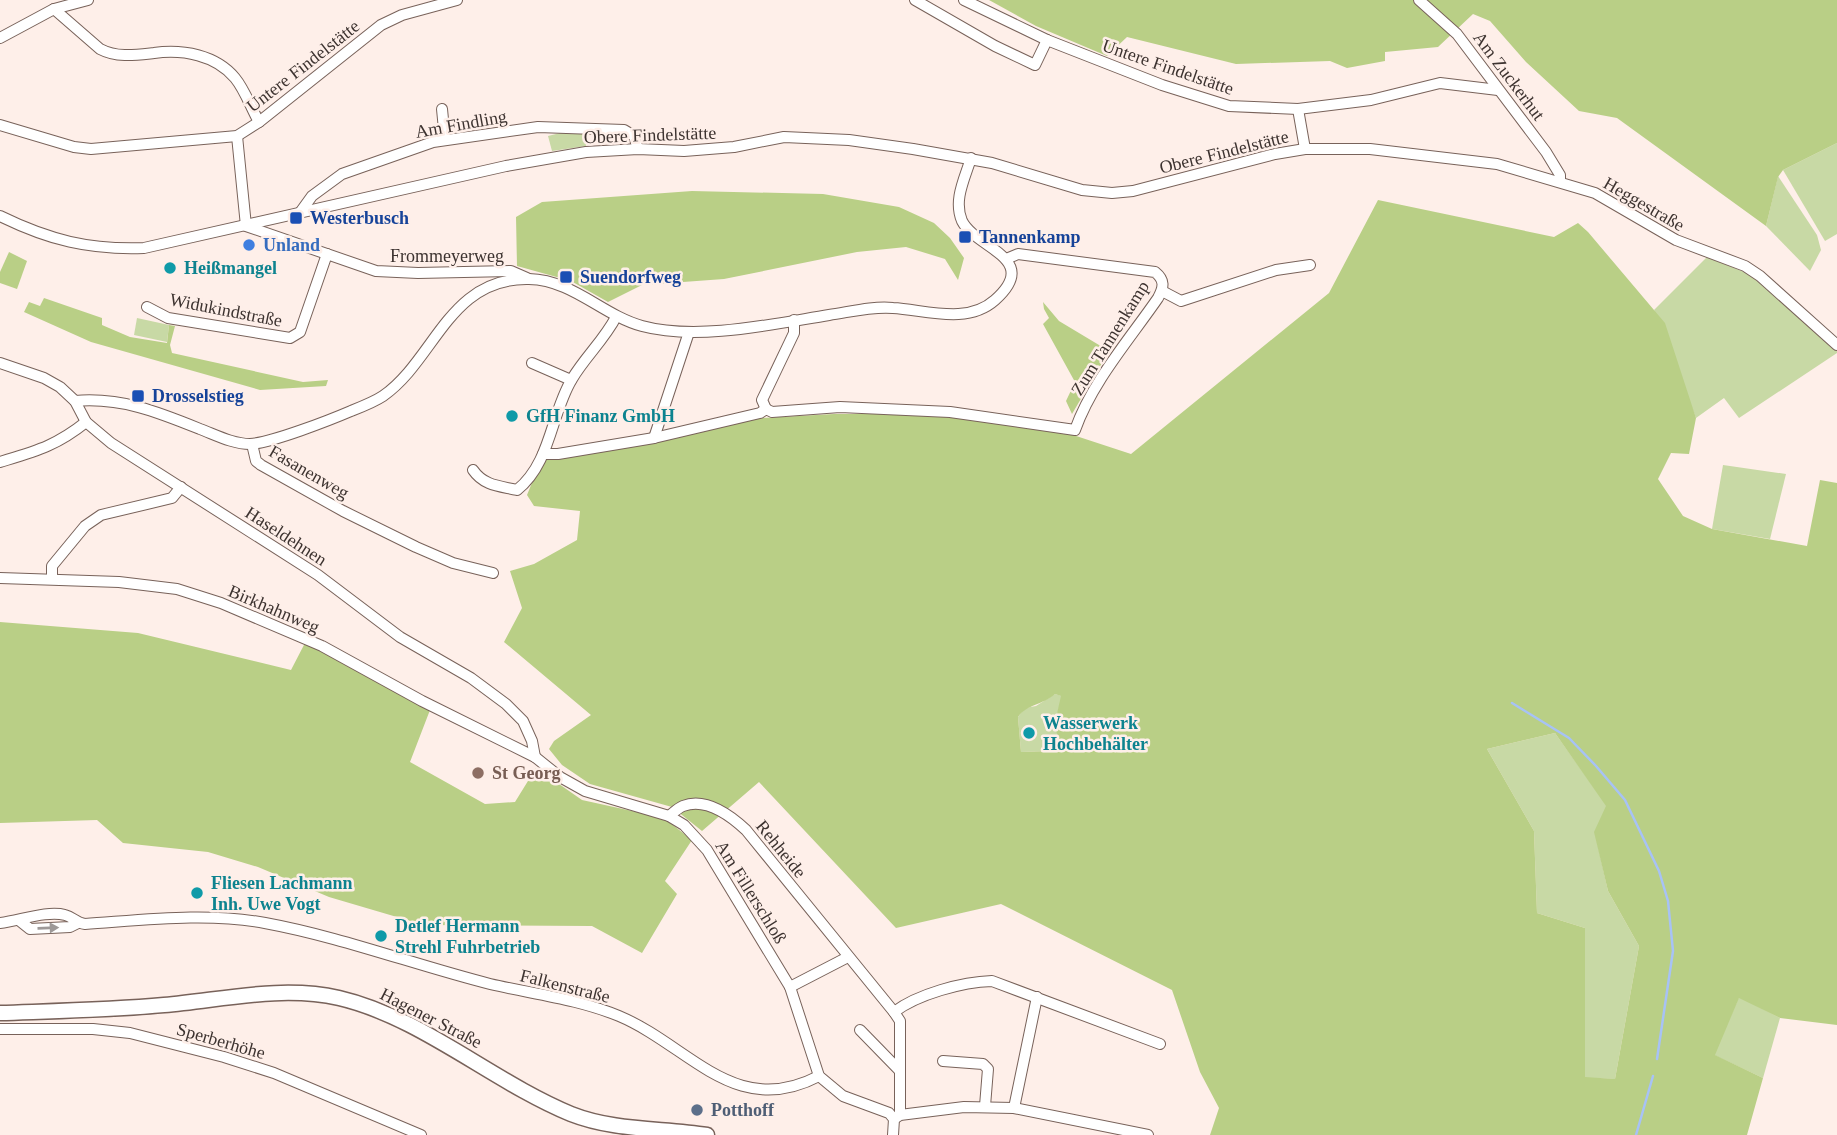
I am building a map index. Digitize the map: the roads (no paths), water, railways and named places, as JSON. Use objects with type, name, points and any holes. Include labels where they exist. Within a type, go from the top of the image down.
[{"type":"main road","name":"Hagener Straße","points":[[0,1013],[124,1008],[265,994],[295,993],[337,998],[374,1009],[405,1024],[579,1116],[609,1124],[707,1135]]},
{"type":"street","points":[[0,38],[54,9],[88,0]]},
{"type":"street","name":"Untere Findelstätte","points":[[0,125],[74,147],[91,149],[237,136],[380,25],[435,3],[457,0]]},
{"type":"street","points":[[915,0],[995,46],[1035,65],[1047,40]]},
{"type":"street","name":"Untere Findelstätte","points":[[964,0],[1047,40],[1162,85],[1229,106],[1298,108],[1371,100],[1440,83],[1498,90]]},
{"type":"street","name":"Am Zuckerhut","points":[[1419,0],[1457,34],[1546,152],[1560,174],[1560,181]]},
{"type":"street","points":[[54,9],[107,53],[187,53],[218,62],[236,78],[258,122]]},
{"type":"street","name":"Obere Findelstätte","points":[[1298,108],[1305,149]]},
{"type":"street","points":[[442,110],[445,140]]},
{"type":"street","name":"Am Findling","points":[[299,214],[312,196],[342,174],[433,142],[538,127],[624,130],[634,136],[638,149]]},
{"type":"street","points":[[237,136],[246,226]]},
{"type":"street","name":"Obere Findelstätte","points":[[0,216],[70,243],[108,250],[144,248],[506,166],[586,152],[734,148],[784,137],[849,140],[971,158],[1082,190],[1112,193],[1133,191],[1275,154],[1305,149],[1370,149],[1405,153]]},
{"type":"street","name":"Heggestraße","points":[[1405,153],[1497,164],[1595,193],[1690,247],[1745,266],[1760,276],[1837,345]]},
{"type":"street","points":[[252,444],[349,412],[383,396],[401,378],[457,308],[481,291],[506,281],[544,281],[571,289],[616,317],[643,326],[689,332],[883,307],[947,314],[981,310],[994,301],[1004,289],[1010,278],[1010,266],[1006,259],[970,232],[962,220],[958,205],[960,191],[971,158]]},
{"type":"street","name":"Frommeyerweg","points":[[246,226],[376,271],[511,271],[528,279]]},
{"type":"street","name":"Widukindstraße","points":[[147,307],[168,318],[290,338],[300,332],[327,254]]},
{"type":"street","name":"Zum Tannenkamp","points":[[543,454],[558,454],[654,438],[760,413],[766,409],[772,412],[841,407],[950,412],[1075,430],[1079,418],[1107,370],[1162,292],[1164,285],[1161,277],[1154,272],[1018,254],[1006,259]]},
{"type":"street","points":[[1162,292],[1181,301],[1276,270],[1310,265]]},
{"type":"street","points":[[473,470],[489,484],[517,490],[525,484],[543,454],[571,380],[616,317]]},
{"type":"street","points":[[766,409],[762,400],[794,333],[794,320]]},
{"type":"street","points":[[654,438],[689,332]]},
{"type":"street","points":[[532,363],[571,380]]},
{"type":"street","name":"Haseldehnen","points":[[1,365],[44,378],[60,387],[75,401],[86,422],[111,443],[318,575],[400,637],[471,678],[506,704],[523,721],[532,741],[535,757]]},
{"type":"street","name":"Fasanenweg","points":[[75,401],[100,399],[134,405],[228,440],[252,444],[256,460],[261,465],[343,511],[453,563],[493,573]]},
{"type":"street","points":[[0,462],[38,451],[64,439],[86,422]]},
{"type":"street","points":[[52,579],[52,566],[85,526],[101,516],[172,498],[181,487]]},
{"type":"street","name":"Birkhahnweg","points":[[0,578],[120,582],[177,589],[221,603],[322,646],[513,747]]},
{"type":"street","name":"Am Fillerschloß","points":[[513,747],[535,757],[560,777],[585,791],[669,816],[696,836],[790,987],[819,1076]]},
{"type":"street","name":"Rehheide","points":[[669,816],[685,805],[707,806],[733,818],[746,830],[894,1012],[900,1021],[897,1117]]},
{"type":"street","name":"Falkenstraße","points":[[0,923],[20,921],[26,916],[66,915],[78,923],[218,918],[264,923],[491,984],[593,1007],[651,1032],[709,1072],[736,1084],[763,1091],[784,1090],[819,1076]]},
{"type":"street","points":[[790,987],[848,957]]},
{"type":"street","points":[[894,1012],[917,998],[992,981],[1160,1044]]},
{"type":"street","points":[[1013,1108],[1037,997]]},
{"type":"street","name":"Sperberhöhe","points":[[0,1029],[93,1029],[130,1033],[274,1073],[421,1135]]},
{"type":"street","points":[[860,1030],[900,1072]]},
{"type":"street","points":[[943,1061],[983,1064],[988,1069],[985,1106]]},
{"type":"street","points":[[819,1076],[843,1096],[897,1117],[985,1106],[1013,1108],[1148,1135]]},
{"type":"street","points":[[893,1135],[897,1117]]},
{"type":"waterway","points":[[1512,703],[1569,738],[1596,766],[1625,800],[1659,871],[1668,901],[1673,951],[1657,1059]]},
{"type":"waterway","points":[[1636,1135],[1653,1076]]},
{"type":"place","name":"Westerbusch","points":[[296,218]]},
{"type":"place","name":"Tannenkamp","points":[[965,237]]},
{"type":"place","name":"Unland","points":[[249,245]]},
{"type":"place","name":"Heißmangel","points":[[170,268]]},
{"type":"place","name":"Suendorfweg","points":[[566,277]]},
{"type":"place","name":"Drosselstieg","points":[[138,396]]},
{"type":"place","name":"GfH Finanz GmbH","points":[[512,416]]},
{"type":"place","name":"Wasserwerk Hochbehälter","points":[[1029,733]]},
{"type":"place","name":"St Georg","points":[[478,773]]},
{"type":"place","name":"Fliesen Lachmann Inh. Uwe Vogt","points":[[197,893]]},
{"type":"place","name":"Detlef Hermann Strehl Fuhrbetrieb","points":[[381,936]]},
{"type":"place","name":"Potthoff","points":[[697,1110]]}]
